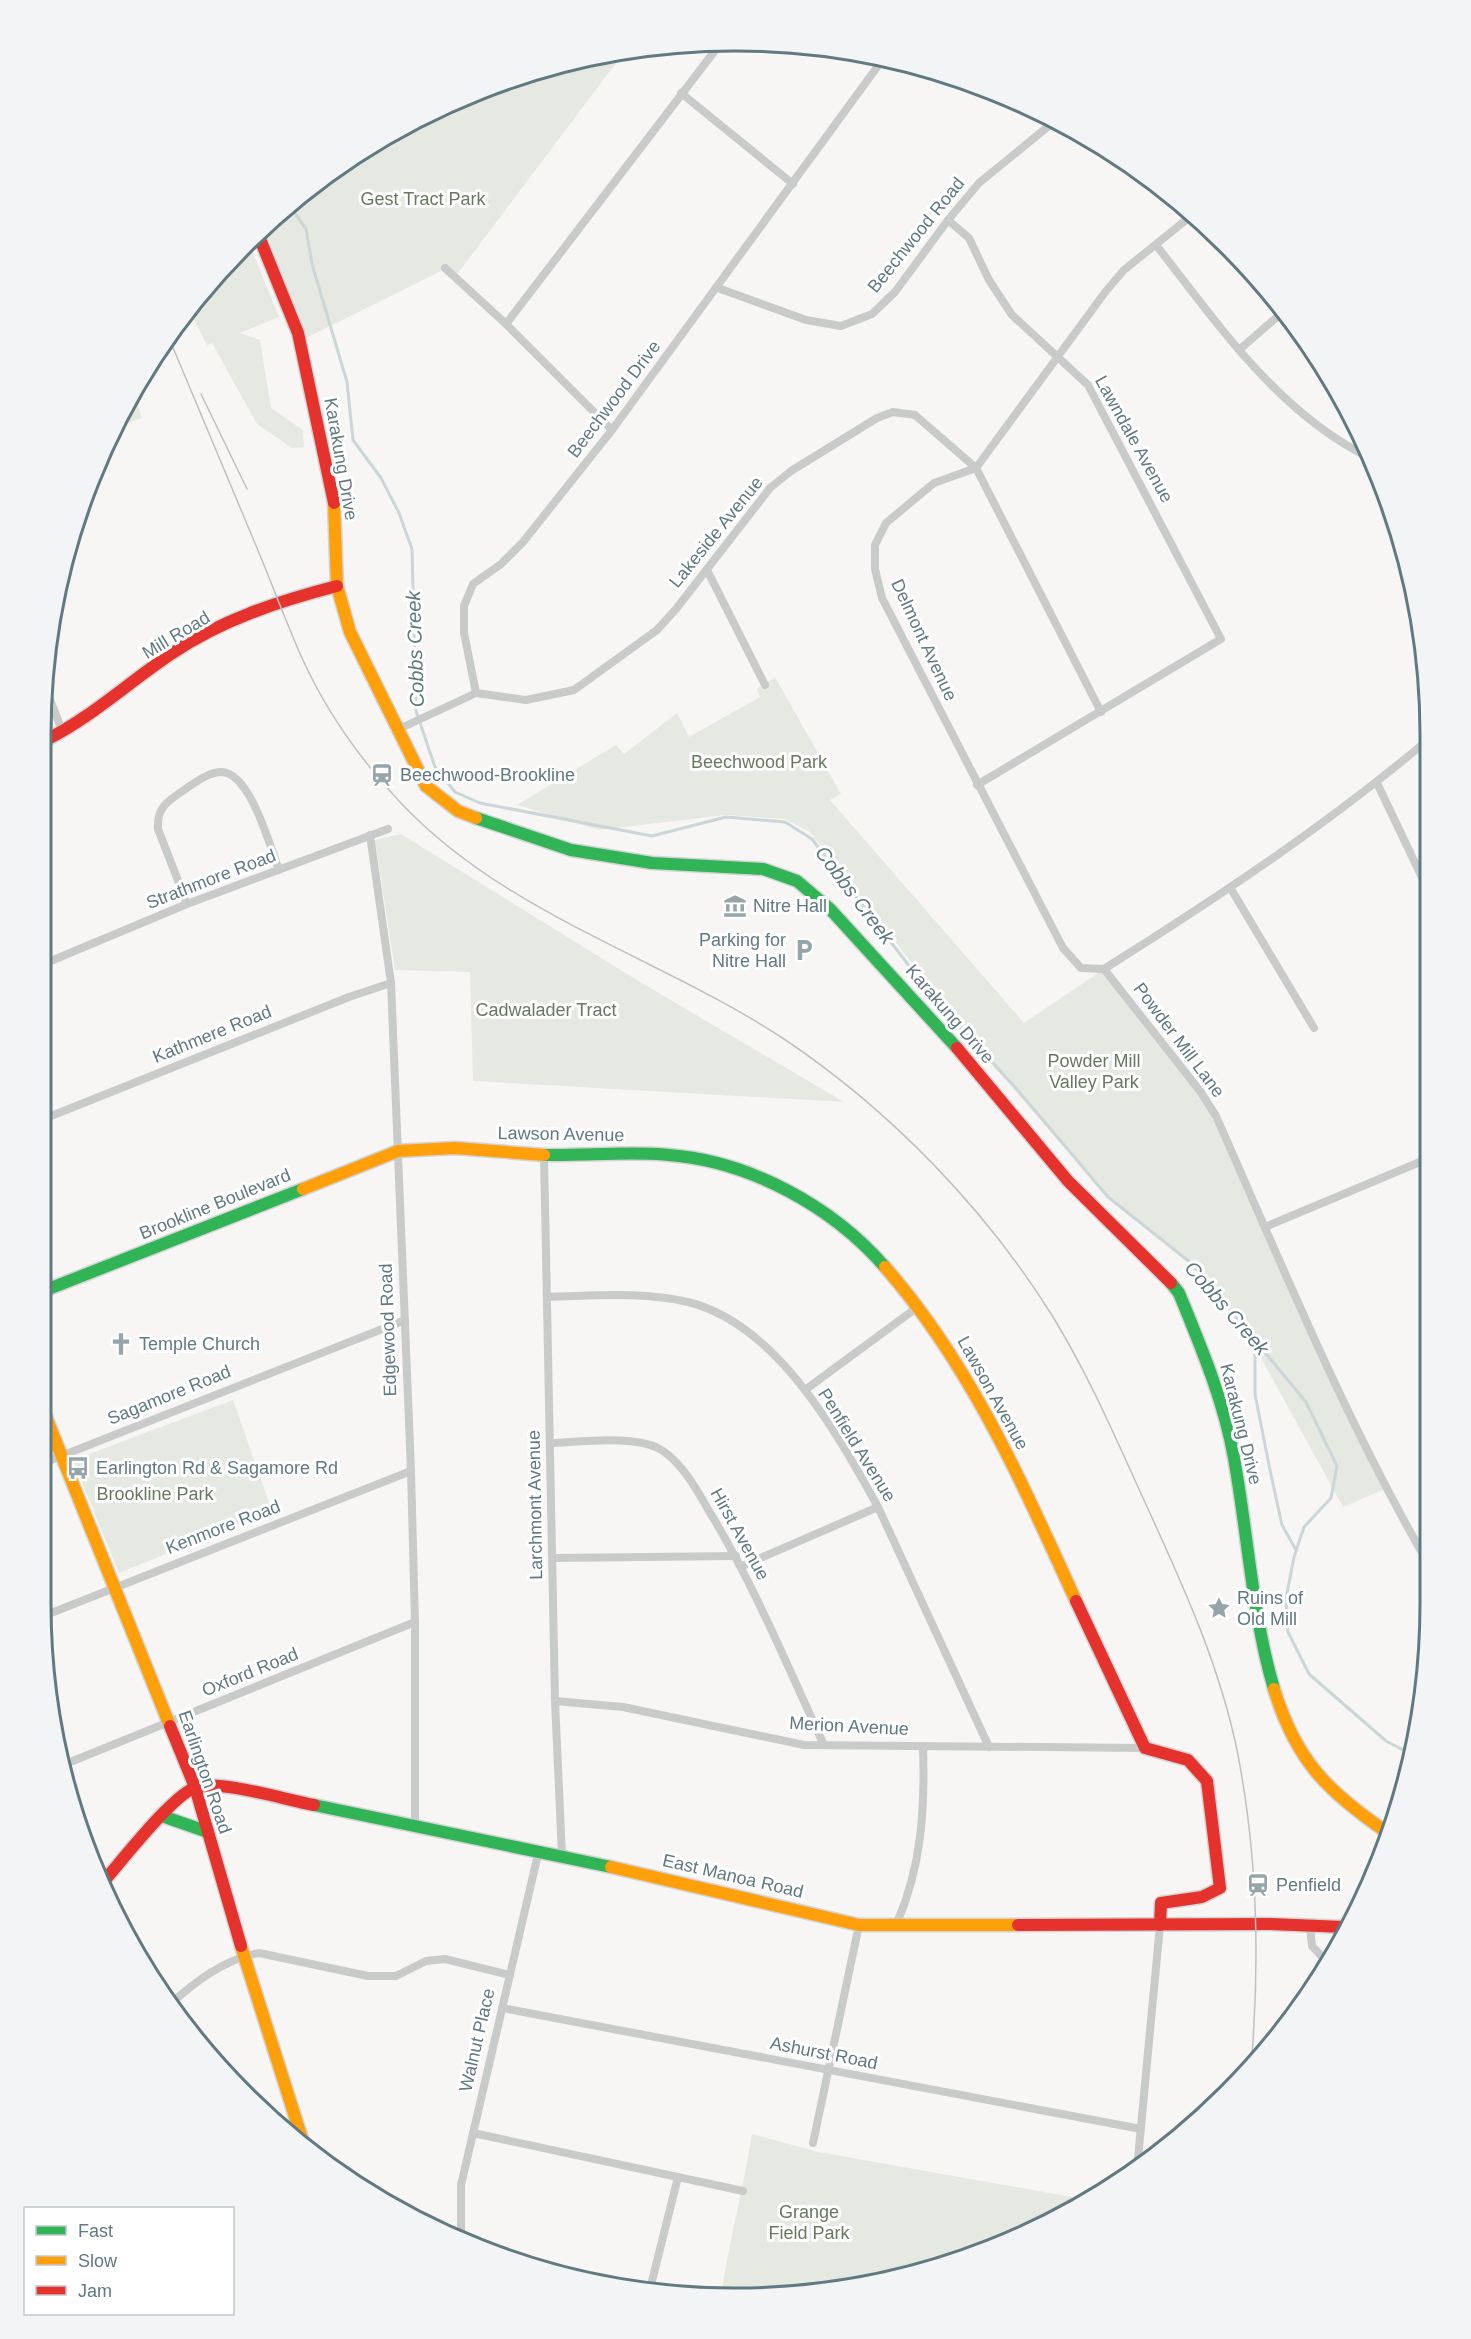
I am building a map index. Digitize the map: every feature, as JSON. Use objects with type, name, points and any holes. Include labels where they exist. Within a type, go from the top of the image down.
[{"type":"street","points":[[506,324],[714,51]]},
{"type":"street","name":"Beechwood Drive","points":[[476,693],[464,633],[464,606],[473,584],[501,564],[523,542],[612,430],[879,66]]},
{"type":"street","points":[[681,93],[793,184]]},
{"type":"street","name":"Beechwood Road","points":[[718,288],[806,320],[841,326],[872,314],[895,292],[948,220],[979,183],[1047,127]]},
{"type":"street","name":"Lawndale Avenue","points":[[948,220],[969,238],[989,280],[1012,315],[1088,385],[1221,639],[1101,712]]},
{"type":"street","points":[[976,785],[1101,712],[976,468],[1106,291],[1124,270],[1186,220]]},
{"type":"street","name":"Karakung Drive","points":[[261,242],[298,333],[334,499],[337,586],[350,632],[402,728],[426,786],[438,798],[458,811],[505,830],[571,850],[652,863],[763,869],[797,881],[830,909],[931,1017],[1083,1198],[1161,1271],[1179,1293],[1214,1380],[1239,1485],[1263,1651],[1282,1715],[1299,1750],[1328,1788],[1347,1805],[1382,1829]]},
{"type":"street","points":[[1156,245],[1239,350],[1282,395],[1322,431],[1358,452]]},
{"type":"street","points":[[445,268],[506,324],[612,430]]},
{"type":"street","points":[[1239,350],[1277,317]]},
{"type":"street","name":"Lakeside Avenue","points":[[476,693],[526,699],[574,690],[657,630],[770,488],[791,471],[877,418],[893,412],[915,415],[976,468]]},
{"type":"street","name":"Delmont Avenue","points":[[976,468],[934,483],[886,523],[876,545],[874,569],[882,598],[976,785],[1063,948],[1081,968],[1104,969]]},
{"type":"street","points":[[707,570],[765,685]]},
{"type":"street","name":"Mill Road","points":[[51,738],[63,733],[173,653],[212,632],[267,607],[337,586]]},
{"type":"street","points":[[402,728],[476,693]]},
{"type":"street","points":[[52,704],[63,733]]},
{"type":"street","points":[[1104,969],[1231,889],[1377,783],[1420,747]]},
{"type":"street","points":[[187,904],[158,829],[157,816],[165,803],[204,777],[222,772],[234,776],[249,794],[279,870]]},
{"type":"street","points":[[1377,783],[1420,873]]},
{"type":"street","name":"Strathmore Road","points":[[51,961],[187,904],[388,829]]},
{"type":"street","name":"Edgewood Road","points":[[370,836],[391,983],[411,1472],[415,1622],[415,1824]]},
{"type":"street","points":[[1231,889],[1314,1028]]},
{"type":"street","name":"Powder Mill Lane","points":[[1104,969],[1200,1091],[1216,1116],[1332,1379],[1385,1489],[1420,1549]]},
{"type":"street","name":"Kathmere Road","points":[[51,1116],[349,997],[391,983]]},
{"type":"street","name":"Lawson Avenue","points":[[397,1151],[470,1149],[544,1155],[665,1154],[710,1161],[782,1188],[837,1221],[871,1249],[919,1306],[965,1371],[1002,1442],[1145,1748]]},
{"type":"street","name":"Brookline Boulevard","points":[[51,1288],[397,1151]]},
{"type":"street","name":"Larchmont Avenue","points":[[544,1155],[555,1701],[562,1855]]},
{"type":"street","points":[[1264,1227],[1420,1162]]},
{"type":"street","name":"Penfield Avenue","points":[[547,1297],[624,1295],[690,1303],[742,1328],[767,1348],[805,1390],[842,1444],[878,1507],[989,1746]]},
{"type":"street","points":[[805,1390],[919,1306]]},
{"type":"street","name":"Sagamore Road","points":[[51,1460],[405,1320]]},
{"type":"street","name":"Earlington Road","points":[[51,1429],[195,1787],[244,1956],[300,2131]]},
{"type":"street","name":"Hirst Avenue","points":[[551,1443],[644,1443],[663,1450],[697,1490],[742,1566],[824,1745]]},
{"type":"street","name":"Kenmore Road","points":[[51,1613],[411,1472]]},
{"type":"street","points":[[742,1566],[878,1507]]},
{"type":"street","points":[[553,1558],[736,1556]]},
{"type":"street","name":"Oxford Road","points":[[70,1762],[415,1622]]},
{"type":"street","name":"Merion Avenue","points":[[555,1701],[623,1707],[804,1745],[1145,1748]]},
{"type":"street","points":[[897,1923],[910,1893],[918,1856],[924,1805],[923,1746]]},
{"type":"street","points":[[1138,2157],[1161,1903],[1202,1897],[1220,1888],[1207,1781],[1198,1766],[1182,1755],[1145,1748]]},
{"type":"street","name":"East Manoa Road","points":[[195,1787],[214,1785],[415,1824],[562,1855],[859,1925],[897,1923],[1270,1924],[1338,1927]]},
{"type":"street","points":[[108,1876],[162,1816],[195,1787]]},
{"type":"street","points":[[162,1816],[208,1832]]},
{"type":"street","name":"Walnut Place","points":[[461,2230],[461,2185],[539,1850]]},
{"type":"street","points":[[813,2143],[859,1925]]},
{"type":"street","points":[[1310,1926],[1312,1946],[1322,1956]]},
{"type":"street","points":[[176,1998],[197,1980],[244,1956],[259,1953],[368,1976],[396,1976],[426,1961],[445,1959],[510,1975]]},
{"type":"street","name":"Ashurst Road","points":[[501,2008],[1141,2129]]},
{"type":"street","points":[[472,2133],[743,2191]]},
{"type":"street","points":[[652,2283],[678,2177]]},
{"type":"green space","name":"Gest Tract Park","points":[[617,62],[455,277],[445,269],[306,338],[267,236],[284,221],[355,166],[433,122],[515,87],[558,74]]},
{"type":"green space","points":[[252,250],[279,317],[240,333],[260,340],[271,408],[303,430],[304,447],[292,448],[257,424],[212,343],[207,345],[193,318]]},
{"type":"green space","points":[[137,404],[142,418],[127,424]]},
{"type":"green space","name":"Powder Mill Valley Park","points":[[775,677],[841,794],[830,800],[1024,1023],[1104,969],[1200,1091],[1385,1489],[1343,1507],[1239,1318],[1191,1263],[1108,1197],[981,1052],[810,832],[785,819],[726,815],[599,830],[517,805],[616,745],[624,754],[677,713],[689,737],[760,697],[757,689]]},
{"type":"green space","name":"Cadwalader Tract","points":[[401,834],[640,982],[844,1102],[473,1081],[470,972],[395,970],[375,840]]},
{"type":"green space","name":"Brookline Park","points":[[233,1400],[272,1511],[119,1573],[73,1460]]},
{"type":"green space","name":"Grange Field Park","points":[[752,2134],[819,2152],[1075,2198],[997,2236],[913,2265],[825,2282],[780,2287],[722,2288]]},
{"type":"waterway","name":"Cobbs Creek","points":[[294,212],[306,229],[312,264],[347,382],[353,440],[381,478],[399,513],[412,549],[416,711],[435,767],[455,792],[480,803],[652,836],[726,817],[785,822],[812,839],[936,1001],[1015,1087],[1108,1197],[1191,1263],[1306,1402],[1337,1466],[1331,1498],[1304,1527],[1294,1557],[1286,1599],[1288,1632],[1309,1674],[1386,1741],[1404,1750]]},
{"type":"waterway","name":"Cobbs Creek","points":[[1255,1342],[1255,1394],[1282,1525],[1296,1550]]},
{"type":"tram line","points":[[172,346],[311,678],[345,734],[399,801],[441,840],[486,874],[534,904],[736,1010],[784,1039],[823,1067],[861,1097],[933,1164],[998,1238],[1053,1317],[1104,1413],[1176,1570],[1201,1630],[1231,1723],[1245,1794],[1253,1872],[1256,1989],[1252,2052]]},
{"type":"tram line","points":[[201,394],[247,489]]},
{"type":"traffic: fast","points":[[476,818],[571,850],[652,863],[763,869],[797,881],[830,909],[957,1048]]},
{"type":"traffic: fast","points":[[544,1155],[653,1154],[699,1159],[729,1166],[787,1190],[814,1206],[864,1245],[885,1267]]},
{"type":"traffic: fast","points":[[51,1288],[303,1189]]},
{"type":"traffic: fast","points":[[1171,1283],[1179,1293],[1203,1354],[1230,1437],[1260,1632],[1274,1689]]},
{"type":"traffic: fast","points":[[314,1805],[611,1867]]},
{"type":"traffic: fast","points":[[162,1816],[208,1832]]},
{"type":"traffic: slow","points":[[334,503],[337,586],[350,632],[426,786],[458,811],[476,818]]},
{"type":"traffic: slow","points":[[303,1189],[398,1151],[455,1148],[544,1155]]},
{"type":"traffic: slow","points":[[885,1267],[944,1344],[969,1385],[1015,1469],[1076,1601]]},
{"type":"traffic: slow","points":[[51,1429],[170,1726]]},
{"type":"traffic: slow","points":[[1274,1689],[1293,1736],[1317,1773],[1348,1803],[1382,1829]]},
{"type":"traffic: slow","points":[[611,1867],[859,1925],[1018,1925]]},
{"type":"traffic: slow","points":[[241,1946],[300,2131]]},
{"type":"traffic: jam","points":[[261,242],[298,333],[334,503]]},
{"type":"traffic: jam","points":[[51,737],[95,710],[171,654],[210,631],[272,605],[337,586]]},
{"type":"traffic: jam","points":[[957,1048],[1068,1181],[1171,1283]]},
{"type":"traffic: jam","points":[[1076,1601],[1145,1748],[1188,1760],[1207,1781],[1220,1888],[1202,1897],[1161,1903],[1160,1925]]},
{"type":"traffic: jam","points":[[170,1726],[195,1787],[241,1946]]},
{"type":"traffic: jam","points":[[108,1876],[162,1814],[187,1792],[197,1787],[238,1788],[314,1805]]},
{"type":"traffic: jam","points":[[1018,1925],[1270,1924],[1338,1927]]},
{"type":"place","name":"Beechwood-Brookline","points":[[382,775]]},
{"type":"place","name":"Nitre Hall","points":[[735,906]]},
{"type":"place","name":"Parking for Nitre Hall","points":[[804,950]]},
{"type":"place","name":"Temple Church","points":[[121,1344]]},
{"type":"place","name":"Earlington Rd & Sagamore Rd","points":[[78,1468]]},
{"type":"place","name":"Ruins of Old Mill","points":[[1219,1608]]},
{"type":"place","name":"Penfield","points":[[1258,1885]]},
{"type":"park label","name":"Beechwood Park","points":[[759,762]]}]
